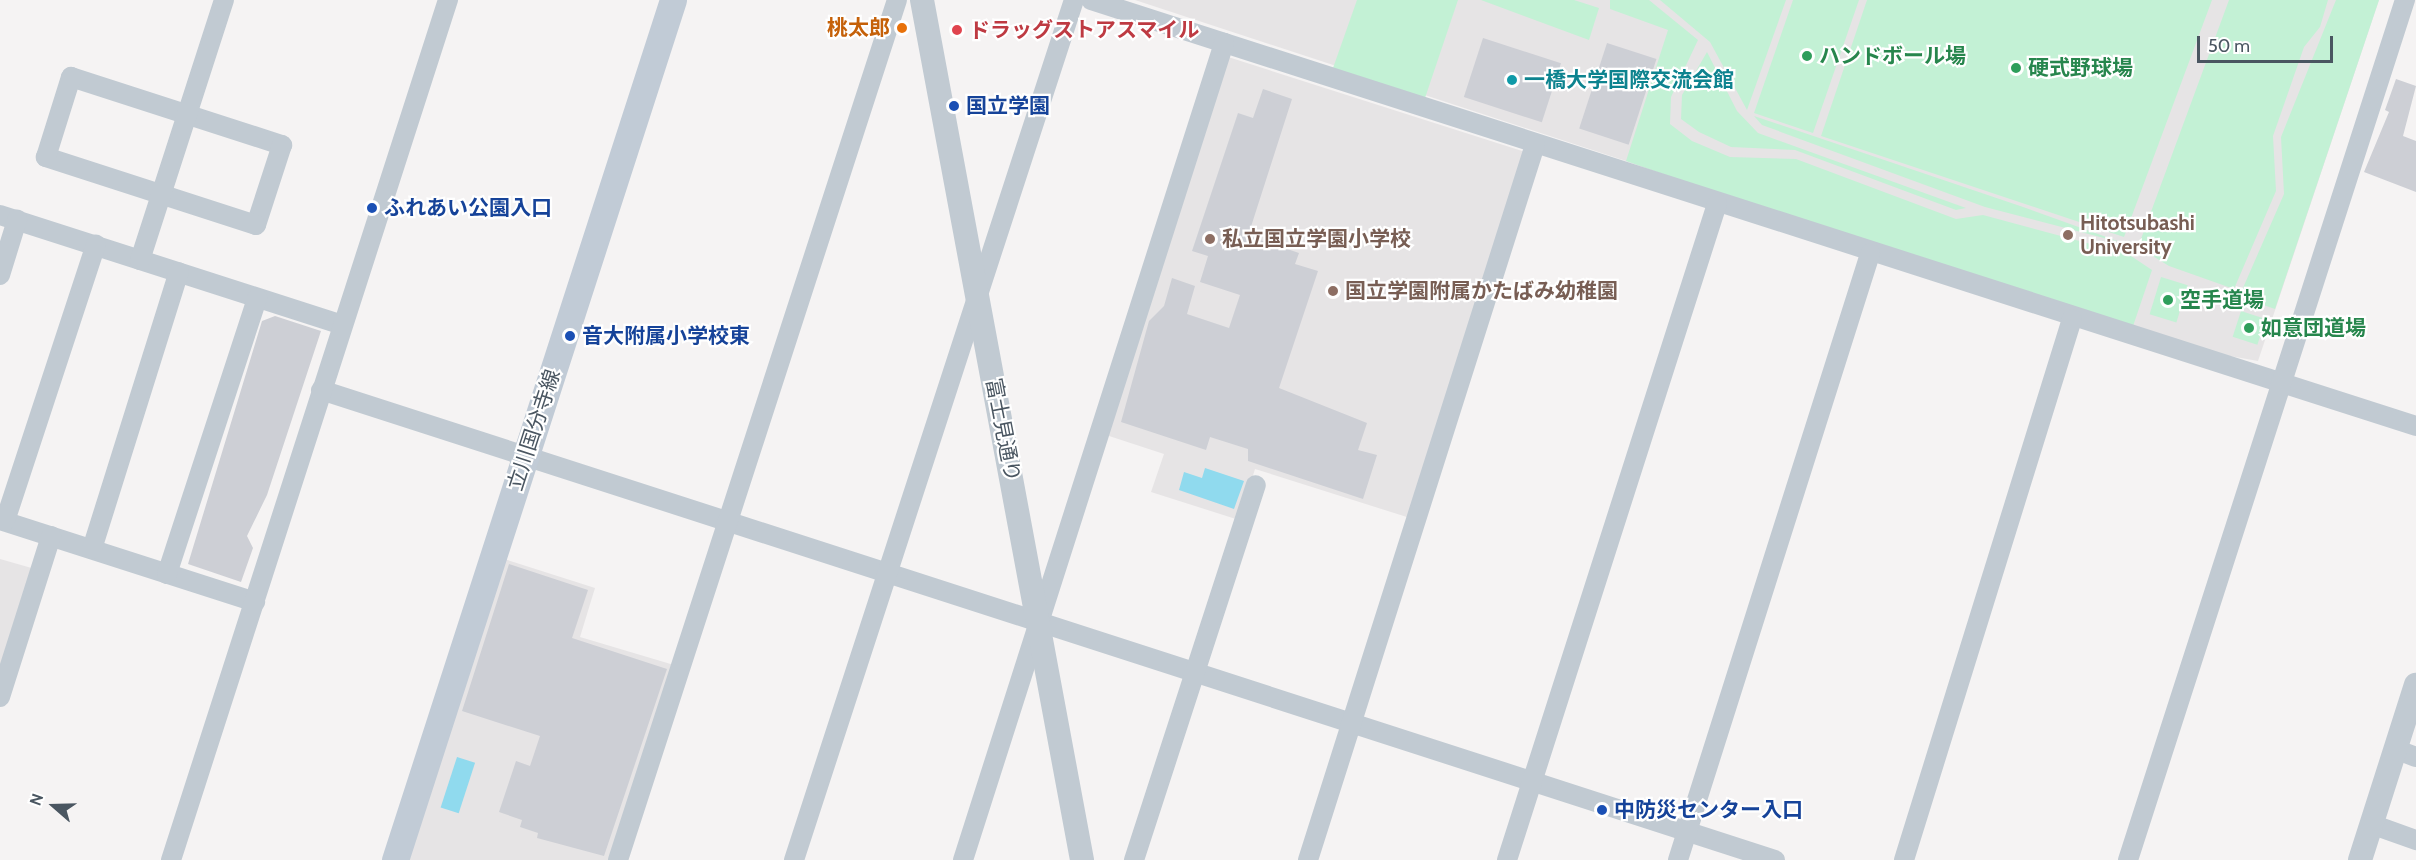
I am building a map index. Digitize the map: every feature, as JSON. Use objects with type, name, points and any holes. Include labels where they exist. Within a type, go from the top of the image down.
[{"type":"main road","name":"立川国分寺線","points":[[395,860],[673,0]]},
{"type":"street","points":[[140,260],[224,0]]},
{"type":"street","points":[[171,860],[448,0]]},
{"type":"street","points":[[618,860],[897,0]]},
{"type":"street","name":"富士見通り","points":[[922,0],[1082,860]]},
{"type":"street","points":[[794,860],[884,573],[978,296],[1074,0]]},
{"type":"street","points":[[1091,0],[2072,319],[2416,426]]},
{"type":"street","points":[[2128,860],[2405,0]]},
{"type":"street","points":[[963,860],[1224,43]]},
{"type":"street","points":[[71,76],[282,145],[256,225],[161,194],[46,157],[71,76]]},
{"type":"street","points":[[1308,860],[1535,145]]},
{"type":"street","points":[[1507,860],[1717,204]]},
{"type":"street","points":[[0,275],[9,218],[342,325]]},
{"type":"street","points":[[96,246],[2,520],[255,602]]},
{"type":"street","points":[[1678,860],[1870,254]]},
{"type":"street","points":[[92,549],[179,272]]},
{"type":"street","points":[[167,574],[257,298]]},
{"type":"street","points":[[1904,860],[2072,319]]},
{"type":"street","points":[[321,390],[1039,624],[1775,860]]},
{"type":"street","points":[[1134,860],[1256,485]]},
{"type":"street","points":[[0,696],[51,536]]},
{"type":"street","points":[[2360,860],[2371,824],[2406,753],[2416,685]]},
{"type":"street","points":[[2371,824],[2416,840]]},
{"type":"shaded area","name":"Hitotsubashi University","points":[[1135,0],[2379,0],[2258,361],[2129,338],[1626,161]]},
{"type":"shaded area","points":[[1225,56],[1528,153],[1410,518],[1255,469],[1239,520],[1151,492],[1164,454],[1103,434]]},
{"type":"shaded area","points":[[501,558],[595,588],[580,637],[674,665],[612,860],[404,860]]},
{"type":"shaded area","points":[[0,559],[35,569],[0,673]]},
{"type":"green space","points":[[1357,0],[1458,0],[1425,98],[1333,68]]},
{"type":"green space","points":[[1481,0],[1574,0],[1599,8],[1589,40]]},
{"type":"green space","points":[[1610,0],[1649,0],[1698,40],[1671,97],[1670,124],[1692,141],[1730,157],[1796,159],[1956,219],[1983,215],[2128,254],[2152,270],[2129,338],[1626,161],[1668,30],[1610,9]]},
{"type":"green space","points":[[1660,0],[1786,0],[1747,110],[1710,42]]},
{"type":"green space","name":"ハンドボール場","points":[[1793,0],[1859,0],[1813,133],[1754,113]]},
{"type":"green space","name":"硬式野球場","points":[[1867,0],[2212,0],[2124,237],[1821,136]]},
{"type":"green space","points":[[2229,0],[2328,0],[2320,27],[2304,47],[2273,136],[2276,191],[2234,289],[2169,266],[2138,247]]},
{"type":"green space","points":[[2336,0],[2379,0],[2275,309],[2239,297],[2284,194],[2281,137]]},
{"type":"green space","points":[[1707,52],[1737,111],[1758,133],[1966,208],[1956,210],[1795,150],[1731,147],[1699,132],[1681,119],[1682,95]]},
{"type":"green space","points":[[1754,116],[2123,243],[1985,207],[1762,125]]},
{"type":"green space","name":"空手道場","points":[[2161,277],[2188,285],[2176,322],[2150,314]]},
{"type":"green space","name":"如意団道場","points":[[2241,311],[2266,319],[2257,345],[2233,337]]},
{"type":"water","points":[[1205,468],[1244,481],[1234,509],[1179,490],[1184,472],[1202,478]]},
{"type":"water","points":[[457,757],[475,763],[459,813],[441,807]]},
{"type":"building","name":"一橋大学国際交流会館","points":[[1483,38],[1561,63],[1542,122],[1464,97]]},
{"type":"building","name":"一橋大学国際交流会館","points":[[1607,43],[1656,59],[1629,145],[1579,129]]},
{"type":"building","points":[[2396,79],[2416,86],[2403,136],[2416,141],[2416,192],[2364,172],[2389,112],[2385,110]]},
{"type":"building","points":[[1263,89],[1292,99],[1248,236],[1299,253],[1295,264],[1318,271],[1279,388],[1367,423],[1358,450],[1377,455],[1363,499],[1248,461],[1248,449],[1210,437],[1206,450],[1121,422],[1149,321],[1164,306],[1172,278],[1195,286],[1187,314],[1229,328],[1240,295],[1200,282],[1208,256],[1192,251],[1238,113],[1253,118]]},
{"type":"building","points":[[275,316],[321,331],[267,495],[247,536],[253,548],[241,582],[188,564],[262,321]]},
{"type":"building","points":[[509,564],[588,590],[572,638],[667,669],[604,856],[537,838],[538,833],[520,827],[522,820],[499,812],[516,761],[530,766],[540,736],[462,711]]},
{"type":"place","name":"桃太郎","points":[[902,28]]},
{"type":"place","name":"ドラッグストアスマイル","points":[[957,30]]},
{"type":"place","name":"ハンドボール場","points":[[1807,56]]},
{"type":"place","name":"硬式野球場","points":[[2016,68]]},
{"type":"place","name":"一橋大学国際交流会館","points":[[1512,80]]},
{"type":"place","name":"国立学園","points":[[954,106]]},
{"type":"place","name":"ふれあい公園入口","points":[[372,208]]},
{"type":"place","name":"Hitotsubashi University","points":[[2068,235]]},
{"type":"place","name":"私立国立学園小学校","points":[[1210,239]]},
{"type":"place","name":"国立学園附属かたばみ幼稚園","points":[[1333,291]]},
{"type":"place","name":"空手道場","points":[[2168,300]]},
{"type":"place","name":"如意団道場","points":[[2249,328]]},
{"type":"place","name":"音大附属小学校東","points":[[570,336]]},
{"type":"place","name":"中防災センター入口","points":[[1602,810]]}]
